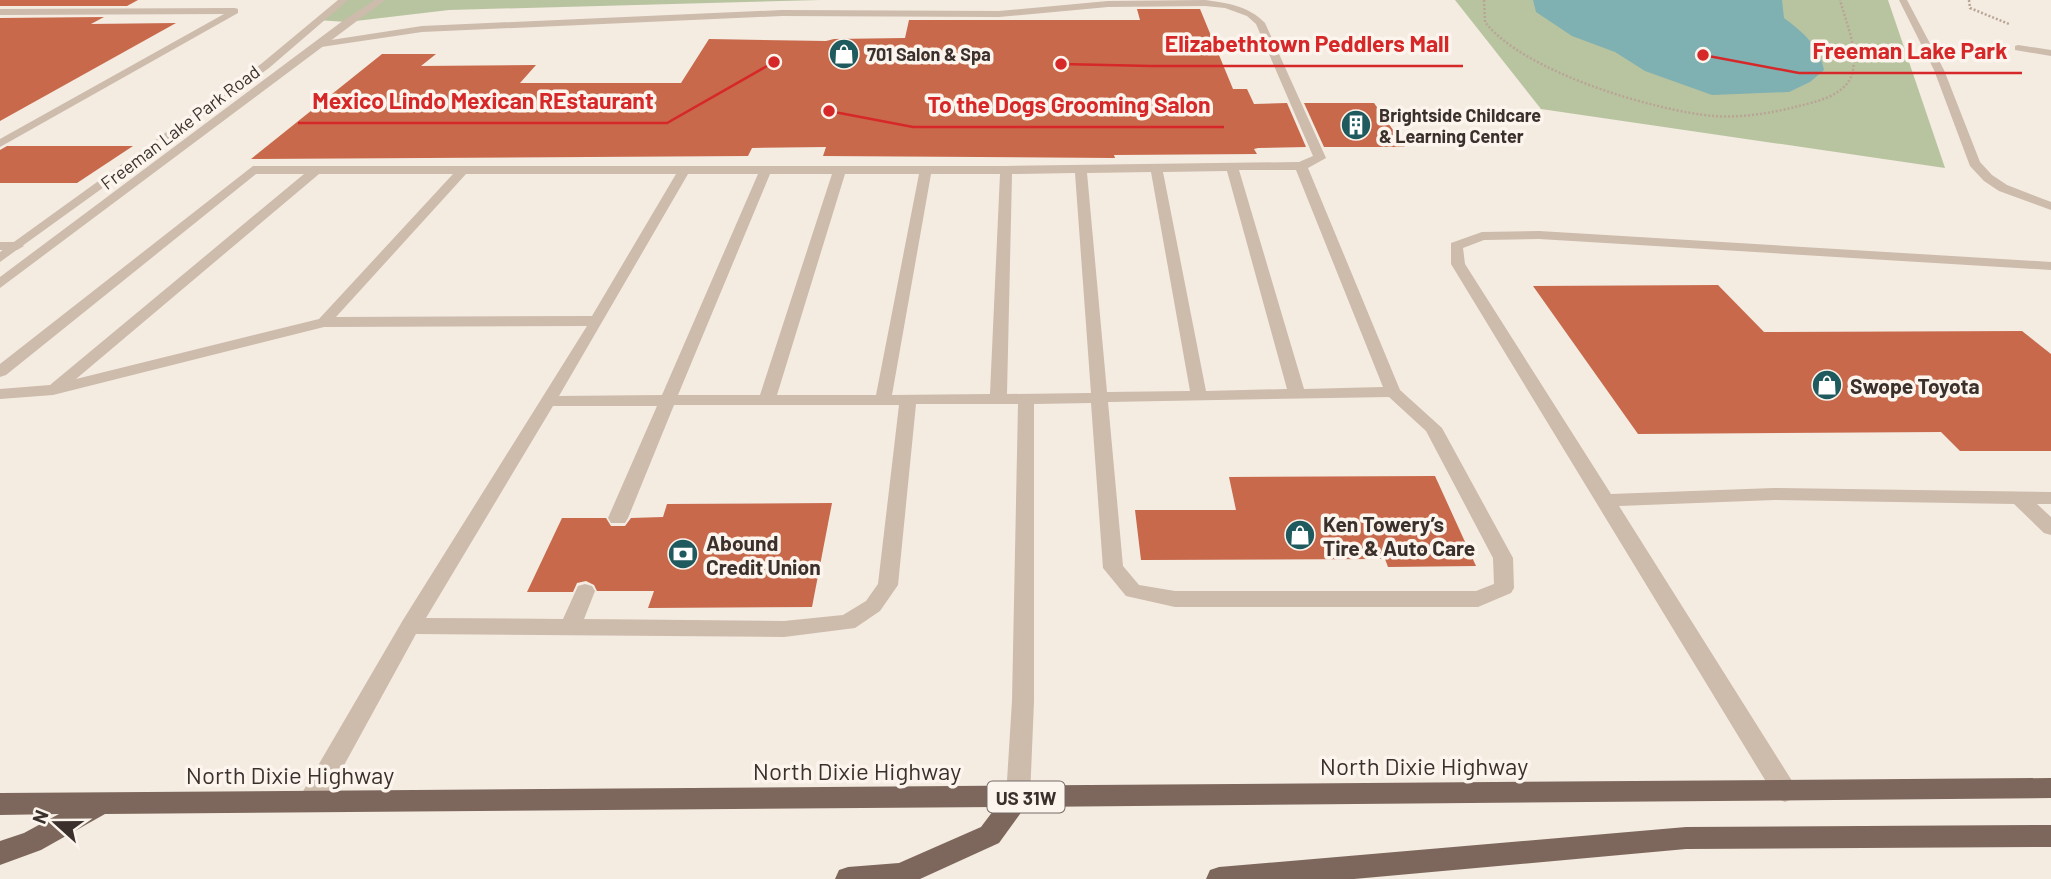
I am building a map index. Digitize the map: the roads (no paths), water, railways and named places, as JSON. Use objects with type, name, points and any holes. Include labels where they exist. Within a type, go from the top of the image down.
[{"type":"main road","name":"North Dixie Highway","points":[[0,804],[2051,788]]},
{"type":"main road","points":[[848,879],[901,875],[990,835],[1018,797]]},
{"type":"main road","points":[[0,853],[32,842],[102,803]]},
{"type":"main road","points":[[1219,879],[1686,838],[2051,836]]},
{"type":"street","name":"Freeman Lake Park Road","points":[[0,258],[265,66],[344,0]]},
{"type":"street","name":"Freeman Lake Park Road","points":[[0,284],[381,0]]},
{"type":"street","points":[[1903,0],[1939,70],[1974,163],[1987,178],[2003,188],[2051,206]]},
{"type":"street","points":[[0,372],[253,170],[1006,170],[1301,166],[1320,159],[1286,76],[1260,23],[1250,14],[1227,6],[1205,3],[1108,4],[999,13],[768,14],[422,29],[321,44]]},
{"type":"street","points":[[0,12],[235,11],[0,144]]},
{"type":"street","points":[[2018,48],[2051,53]]},
{"type":"street","points":[[1232,166],[1297,394]]},
{"type":"street","points":[[1080,169],[1113,568],[1133,591],[1175,599],[1478,599],[1504,588],[1503,558],[1433,428],[1393,392],[1301,166]]},
{"type":"street","points":[[1156,167],[1199,396]]},
{"type":"street","points":[[311,801],[410,626],[597,321],[685,168]]},
{"type":"street","points":[[618,518],[766,169]]},
{"type":"street","points":[[767,400],[840,169]]},
{"type":"street","points":[[883,400],[926,169]]},
{"type":"street","points":[[53,390],[316,170]]},
{"type":"street","points":[[324,322],[464,170]]},
{"type":"street","points":[[998,400],[1006,170]]},
{"type":"street","points":[[1785,791],[1458,264],[1456,246],[1482,236],[1539,235],[2051,267]]},
{"type":"street","points":[[0,246],[17,246]]},
{"type":"street","points":[[0,394],[53,390],[324,322],[597,321]]},
{"type":"street","points":[[546,401],[998,400],[1393,392]]},
{"type":"street","points":[[1018,797],[1023,701],[1026,399]]},
{"type":"street","points":[[410,626],[783,629],[848,622],[873,606],[888,585],[908,400]]},
{"type":"street","points":[[1606,500],[1774,494],[2051,498]]},
{"type":"street","points":[[2018,497],[2051,528]]},
{"type":"street","points":[[569,627],[584,592]]},
{"type":"water","points":[[1533,0],[1782,0],[1784,18],[1809,40],[1819,54],[1824,70],[1810,82],[1789,92],[1712,95],[1645,71],[1615,52],[1572,36],[1536,12]]},
{"type":"place","name":"701 Salon & Spa","points":[[844,54]]},
{"type":"place","name":"Freeman Lake Park","points":[[1703,55]]},
{"type":"place","name":"Mexico Lindo Mexican REstaurant","points":[[774,62]]},
{"type":"place","name":"Elizabethtown Peddlers Mall","points":[[1061,64]]},
{"type":"place","name":"To the Dogs Grooming Salon","points":[[829,111]]},
{"type":"place","name":"Brightside Childcare & Learning Center","points":[[1356,125]]},
{"type":"place","name":"Swope Toyota","points":[[1827,385]]},
{"type":"place","name":"Ken Towery’s Tire & Auto Care","points":[[1300,535]]},
{"type":"place","name":"Abound Credit Union","points":[[683,554]]}]
